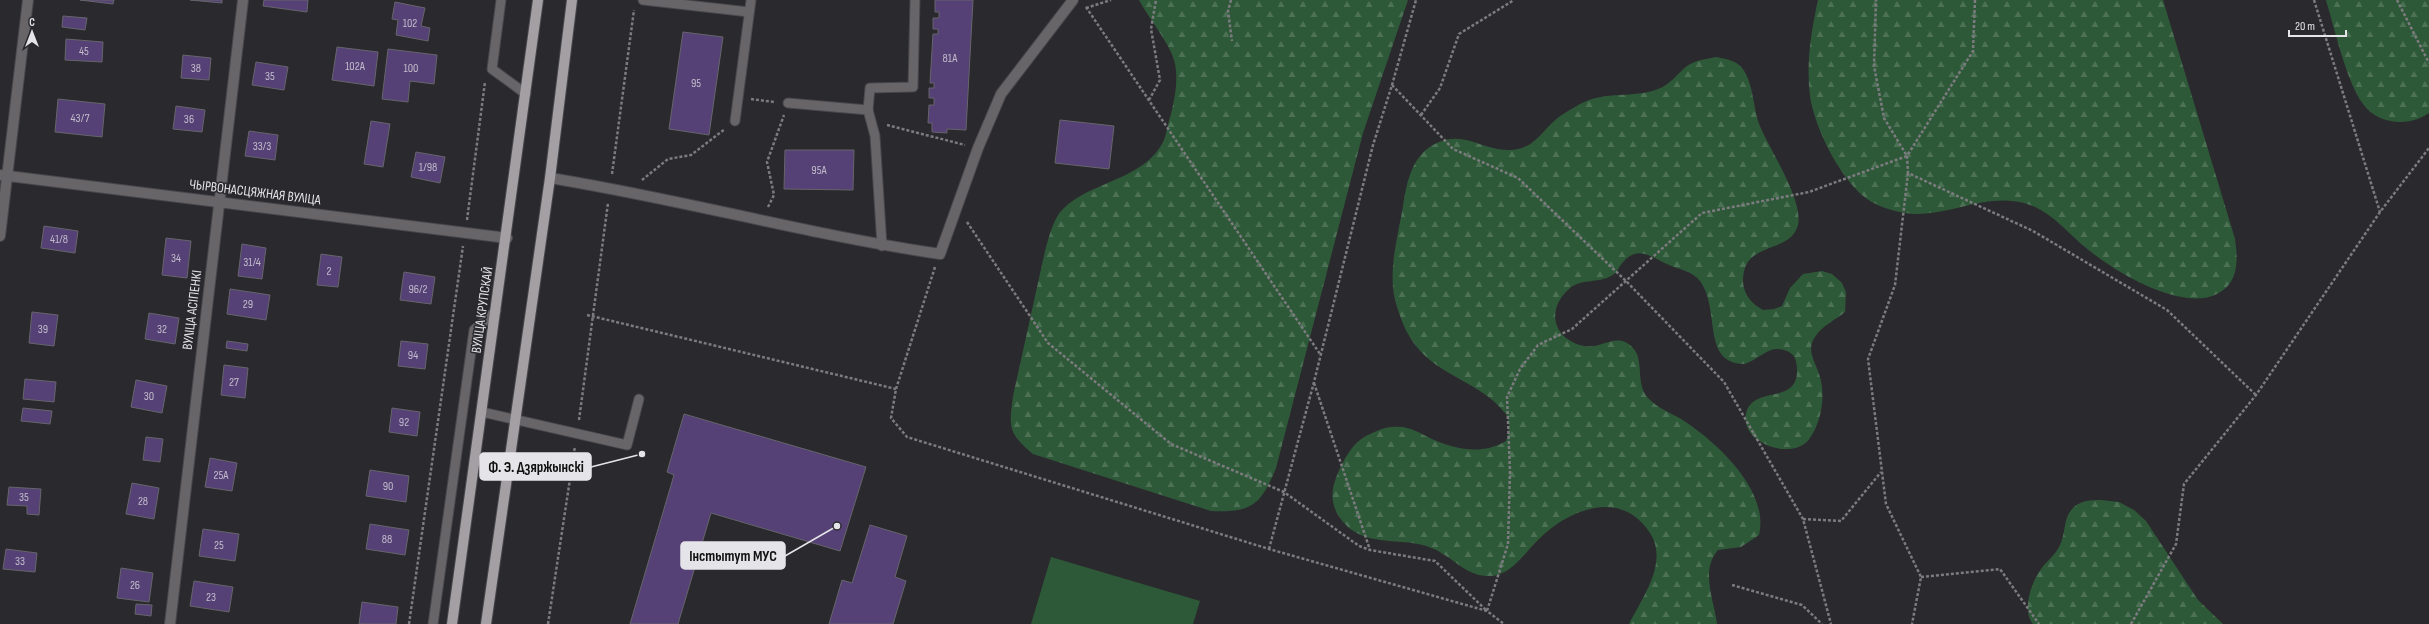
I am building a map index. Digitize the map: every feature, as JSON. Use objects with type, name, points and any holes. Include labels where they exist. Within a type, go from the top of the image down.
[{"type":"main road","name":"ВУЛІЦА КРУПСКАЙ","points":[[452,624],[507,238],[538,0]]},
{"type":"main road","points":[[486,624],[550,178],[572,0]]},
{"type":"street","points":[[0,236],[4,176],[28,0]]},
{"type":"street","name":"ВУЛІЦА АСІПЕНКІ","points":[[170,624],[218,202],[243,0]]},
{"type":"street","points":[[550,178],[610,188],[882,246],[940,254],[978,148],[1001,94],[1058,17],[1074,0]]},
{"type":"street","name":"ЧЫРВОНАСЦЯЖНАЯ ВУЛІЦА","points":[[4,176],[507,238]]},
{"type":"lane","points":[[501,0],[492,69],[526,94]]},
{"type":"lane","points":[[643,0],[749,12]]},
{"type":"lane","points":[[735,121],[751,0]]},
{"type":"lane","points":[[882,246],[875,136],[868,110],[870,88],[913,87],[915,0]]},
{"type":"lane","points":[[788,103],[868,110]]},
{"type":"lane","points":[[433,624],[474,330],[496,311]]},
{"type":"lane","points":[[482,412],[627,445],[639,399]]},
{"type":"path","points":[[1086,8],[1111,0]]},
{"type":"path","points":[[1149,100],[1160,80],[1151,29],[1156,0]]},
{"type":"path","points":[[1231,0],[1228,11],[1232,41]]},
{"type":"path","points":[[1269,549],[1314,382],[1373,145],[1416,0]]},
{"type":"path","points":[[1421,115],[1440,88],[1459,34],[1514,0]]},
{"type":"path","points":[[1876,0],[1874,66],[1884,118],[1907,156],[1908,173],[1895,285],[1868,359],[1886,504],[1921,577],[1912,624]]},
{"type":"path","points":[[1488,611],[1508,544],[1510,471],[1507,397],[1520,369],[1538,345],[1572,329],[1702,213],[1809,192],[1907,156],[1973,51],[1975,0]]},
{"type":"path","points":[[2314,0],[2380,212]]},
{"type":"path","points":[[2397,0],[2429,63]]},
{"type":"path","points":[[1084,4],[1320,354]]},
{"type":"path","points":[[548,624],[577,433],[634,8]]},
{"type":"path","points":[[409,624],[486,78]]},
{"type":"path","points":[[1392,85],[1453,149],[1518,178],[1626,281],[1724,382],[1803,520],[1831,624]]},
{"type":"path","points":[[739,98],[788,103],[767,162],[774,195],[762,220]]},
{"type":"path","points":[[628,192],[668,159],[691,155],[735,121]]},
{"type":"path","points":[[871,121],[978,148]]},
{"type":"path","points":[[2131,624],[2176,544],[2184,484],[2256,395],[2380,212],[2429,148]]},
{"type":"path","points":[[1908,173],[2033,231],[2167,310],[2256,395]]},
{"type":"path","points":[[957,207],[1048,343],[1171,444],[1284,492],[1359,546],[1370,550],[1435,561],[1504,624]]},
{"type":"path","points":[[940,254],[896,389],[891,418],[907,437],[1269,549],[1488,611]]},
{"type":"path","points":[[588,315],[896,389]]},
{"type":"path","points":[[1314,382],[1370,550]]},
{"type":"path","points":[[1803,520],[1841,521],[1882,472]]},
{"type":"path","points":[[1921,577],[2000,569],[2039,624]]},
{"type":"path","points":[[1732,585],[1802,605],[1822,624]]},
{"type":"green space","points":[[1139,0],[1408,0],[1363,133],[1276,468],[1271,480],[1260,498],[1254,504],[1237,510],[1211,511],[1033,454],[1019,441],[1012,429],[1011,416],[1013,396],[1045,251],[1052,228],[1057,218],[1063,209],[1074,200],[1144,164],[1156,153],[1165,137],[1175,94],[1176,73],[1174,60],[1164,38]]},
{"type":"green space","points":[[1818,0],[2163,0],[2235,239],[2237,255],[2235,270],[2230,284],[2217,294],[2202,298],[2185,298],[2148,286],[2112,267],[2097,257],[2059,223],[2038,208],[2015,201],[1986,202],[1944,211],[1915,214],[1890,210],[1867,199],[1847,179],[1838,166],[1823,138],[1813,109],[1809,84],[1809,60],[1811,36]]},
{"type":"green space","points":[[2326,0],[2429,0],[2429,113],[2412,120],[2394,122],[2385,120],[2369,111],[2357,95],[2346,69]]},
{"type":"green space","points":[[1716,57],[1731,60],[1743,69],[1749,81],[1758,121],[1785,175],[1796,204],[1799,217],[1797,228],[1792,236],[1784,242],[1757,254],[1750,260],[1745,269],[1743,282],[1747,295],[1755,305],[1763,310],[1774,309],[1782,306],[1790,288],[1803,274],[1822,271],[1832,274],[1842,283],[1846,292],[1845,312],[1821,330],[1815,337],[1811,346],[1812,356],[1821,382],[1822,407],[1817,424],[1810,438],[1802,445],[1792,449],[1781,449],[1759,441],[1751,434],[1746,425],[1746,414],[1750,405],[1756,400],[1782,392],[1795,382],[1797,372],[1795,359],[1790,352],[1778,349],[1769,351],[1744,364],[1731,361],[1722,355],[1717,345],[1710,306],[1706,293],[1700,281],[1689,272],[1671,266],[1645,254],[1634,254],[1622,263],[1615,273],[1609,277],[1580,283],[1570,288],[1557,305],[1555,314],[1556,323],[1559,330],[1565,337],[1573,342],[1590,347],[1608,342],[1620,341],[1632,347],[1638,358],[1641,385],[1647,397],[1663,410],[1681,419],[1710,440],[1737,469],[1748,485],[1756,501],[1760,518],[1759,535],[1741,547],[1718,550],[1713,558],[1709,576],[1717,624],[1629,624],[1652,580],[1657,556],[1655,544],[1650,533],[1638,519],[1625,511],[1611,507],[1596,508],[1580,512],[1565,519],[1539,539],[1516,564],[1495,576],[1479,575],[1472,572],[1434,549],[1422,545],[1370,538],[1358,534],[1347,526],[1338,515],[1334,506],[1332,497],[1334,483],[1344,460],[1351,449],[1366,436],[1386,428],[1404,427],[1450,446],[1479,449],[1488,448],[1506,441],[1508,434],[1509,423],[1507,416],[1496,403],[1485,394],[1436,365],[1416,346],[1406,330],[1395,300],[1393,288],[1393,265],[1396,241],[1409,178],[1417,160],[1430,147],[1439,142],[1451,139],[1461,139],[1503,150],[1514,150],[1527,146],[1537,139],[1558,118],[1580,104],[1600,97],[1639,94],[1658,89],[1670,82],[1690,64]]},
{"type":"green space","points":[[2090,500],[2119,502],[2134,510],[2146,521],[2198,600],[2223,624],[2033,624],[2028,612],[2028,605],[2033,583],[2039,572],[2060,545],[2066,521],[2070,512],[2076,505],[2083,502]]},
{"type":"green space","points":[[1051,557],[1200,601],[1193,624],[1031,624]]},
{"type":"building","points":[[80,0],[114,0],[113,4]]},
{"type":"building","points":[[190,0],[222,0],[222,3]]},
{"type":"building","points":[[264,0],[308,0],[307,12],[263,6]]},
{"type":"building","points":[[935,0],[973,0],[966,130],[947,129],[947,133],[932,132],[932,123],[928,123],[929,105],[934,105],[934,98],[929,98],[929,88],[934,88],[934,83],[930,83],[933,34],[938,34],[938,29],[933,29],[933,18],[939,18],[939,12],[935,12]]},
{"type":"building","points":[[395,2],[425,8],[421,26],[430,28],[428,41],[396,35],[398,20],[392,19]]},
{"type":"building","points":[[63,16],[87,18],[85,30],[62,27]]},
{"type":"building","points":[[683,32],[723,37],[709,135],[669,129]]},
{"type":"building","points":[[66,39],[103,42],[102,62],[65,60]]},
{"type":"building","points":[[337,47],[378,52],[374,86],[332,80]]},
{"type":"building","points":[[388,49],[437,55],[434,84],[410,81],[408,102],[382,99]]},
{"type":"building","points":[[183,55],[211,58],[209,80],[181,78]]},
{"type":"building","points":[[256,62],[288,67],[284,90],[252,85]]},
{"type":"building","points":[[58,99],[105,104],[102,137],[55,132]]},
{"type":"building","points":[[176,106],[205,110],[202,132],[173,129]]},
{"type":"building","points":[[1060,120],[1114,126],[1109,169],[1055,163]]},
{"type":"building","points":[[371,121],[390,124],[383,167],[364,164]]},
{"type":"building","points":[[249,131],[278,135],[275,160],[245,156]]},
{"type":"building","points":[[785,150],[854,150],[853,190],[784,189]]},
{"type":"building","points":[[416,152],[445,157],[440,183],[411,177]]},
{"type":"building","points":[[44,226],[78,231],[75,253],[41,248]]},
{"type":"building","points":[[166,238],[191,241],[187,278],[162,275]]},
{"type":"building","points":[[242,244],[266,248],[262,279],[238,276]]},
{"type":"building","points":[[321,254],[342,257],[338,287],[317,285]]},
{"type":"building","points":[[404,272],[435,277],[431,304],[400,300]]},
{"type":"building","points":[[230,289],[270,295],[266,320],[227,314]]},
{"type":"building","points":[[32,312],[58,315],[54,346],[29,343]]},
{"type":"building","points":[[149,313],[179,318],[175,344],[145,339]]},
{"type":"building","points":[[227,341],[248,344],[247,351],[226,348]]},
{"type":"building","points":[[401,341],[428,344],[425,369],[398,366]]},
{"type":"building","points":[[224,365],[248,368],[245,398],[221,395]]},
{"type":"building","points":[[25,379],[56,382],[54,402],[23,399]]},
{"type":"building","points":[[136,380],[167,386],[162,413],[131,407]]},
{"type":"building","points":[[23,408],[52,411],[50,424],[21,421]]},
{"type":"building","points":[[392,408],[420,412],[417,436],[389,432]]},
{"type":"building","points":[[684,414],[866,467],[840,551],[711,513],[678,624],[630,624],[674,475],[667,472]]},
{"type":"building","points":[[146,437],[163,439],[160,462],[143,460]]},
{"type":"building","points":[[210,458],[237,463],[232,491],[205,487]]},
{"type":"building","points":[[370,470],[409,476],[406,502],[366,496]]},
{"type":"building","points":[[132,483],[159,488],[154,519],[126,514]]},
{"type":"building","points":[[9,487],[41,489],[39,515],[27,514],[27,506],[7,505]]},
{"type":"building","points":[[370,524],[409,530],[405,555],[366,549]]},
{"type":"building","points":[[870,525],[907,536],[895,577],[906,581],[893,624],[829,624],[842,580],[852,583]]},
{"type":"building","points":[[203,529],[239,534],[235,561],[199,556]]},
{"type":"building","points":[[6,549],[37,553],[35,572],[3,569]]},
{"type":"building","points":[[121,568],[153,573],[149,602],[117,598]]},
{"type":"building","points":[[194,581],[233,587],[229,612],[190,606]]},
{"type":"building","points":[[362,602],[398,607],[396,624],[359,624]]},
{"type":"building","points":[[136,604],[152,605],[151,616],[135,614]]},
{"type":"place","name":"Ф. Э. Дзяржынскі","points":[[642,454]]},
{"type":"place","name":"Інстытут МУС","points":[[837,526]]}]
